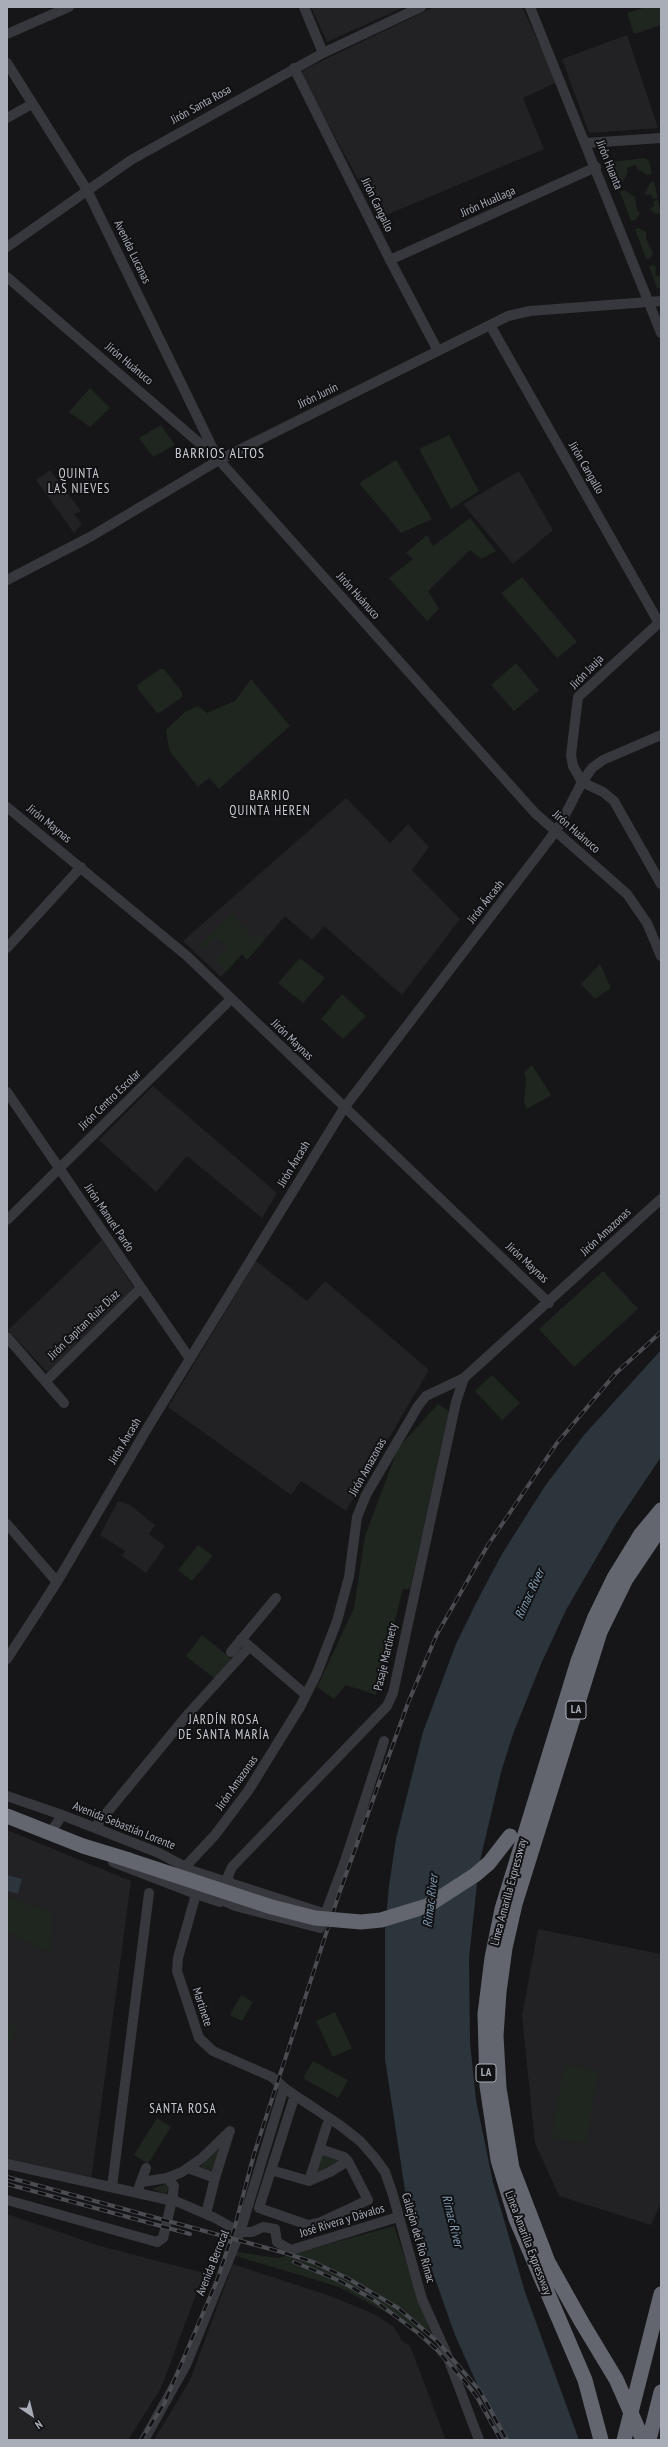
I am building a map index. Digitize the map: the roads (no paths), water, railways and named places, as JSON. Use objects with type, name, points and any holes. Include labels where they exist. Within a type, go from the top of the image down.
[{"type":"highway","name":"Linea Amarilla Expressway","points":[[601,2440],[585,2380],[516,2219],[498,2160],[486,2086],[485,2014],[492,1958],[502,1909],[578,1661],[595,1617],[626,1557],[661,1510]]},
{"type":"highway","name":"Linea Amarilla Expressway","points":[[643,2440],[616,2379],[548,2262],[512,2168],[499,2088],[496,2036],[499,1992],[505,1948],[515,1904],[600,1632],[626,1579],[661,1527]]},
{"type":"highway","points":[[7,1816],[44,1833],[272,1907],[315,1918],[362,1922],[381,1920],[427,1906],[475,1875],[489,1862],[510,1836],[535,1800]]},
{"type":"highway","points":[[624,2440],[661,2294]]},
{"type":"highway","points":[[649,2440],[661,2392]]},
{"type":"street","points":[[7,34],[69,7]]},
{"type":"street","points":[[304,7],[323,53]]},
{"type":"street","name":"Jirón Santa Rosa","points":[[7,247],[131,160],[294,68],[421,7]]},
{"type":"street","name":"Jirón Huanta","points":[[530,7],[596,167],[661,333]]},
{"type":"street","name":"Avenida Lucanas","points":[[7,63],[87,190],[219,460]]},
{"type":"street","name":"Jirón Cangallo","points":[[294,68],[390,260],[438,351]]},
{"type":"street","points":[[7,118],[32,104]]},
{"type":"street","points":[[586,143],[661,138]]},
{"type":"street","name":"Jirón Huallaga","points":[[390,260],[596,167]]},
{"type":"street","name":"Jirón Huánuco","points":[[7,277],[219,460],[515,791],[555,832],[627,894],[647,923],[661,956]]},
{"type":"street","name":"Jirón Junín","points":[[7,580],[90,537],[219,460],[519,312],[661,301]]},
{"type":"street","name":"Jirón Cangallo","points":[[490,325],[660,622]]},
{"type":"street","name":"Jirón Jauja","points":[[582,782],[573,766],[571,755],[578,697],[660,622]]},
{"type":"street","name":"Jirón Áncash","points":[[7,1659],[57,1582],[190,1359],[344,1108],[555,832],[582,782],[592,768],[602,760],[661,735]]},
{"type":"street","points":[[582,782],[603,792],[614,801],[661,884]]},
{"type":"street","name":"Jirón Maynas","points":[[7,807],[173,944],[549,1302]]},
{"type":"street","points":[[7,948],[80,867]]},
{"type":"street","name":"Jirón Centro Escolar","points":[[7,1220],[231,999]]},
{"type":"street","name":"Jirón Manuel Pardo","points":[[7,1092],[190,1359]]},
{"type":"street","name":"Jirón Amazonas","points":[[186,1866],[215,1835],[248,1791],[306,1694],[337,1621],[349,1577],[357,1517],[366,1494],[418,1406],[426,1396],[464,1378],[549,1302],[661,1198]]},
{"type":"street","name":"Jirón Capitan Ruiz Diaz","points":[[46,1381],[141,1288]]},
{"type":"street","points":[[7,1337],[64,1403]]},
{"type":"street","name":"Pasaje Martinety","points":[[224,1901],[231,1890],[231,1884],[228,1876],[232,1867],[387,1706],[393,1693],[456,1402],[464,1378]]},
{"type":"street","points":[[7,1524],[57,1582]]},
{"type":"street","points":[[231,1652],[276,1598]]},
{"type":"street","points":[[241,1639],[306,1694]]},
{"type":"street","points":[[95,1827],[189,1713],[249,1647]]},
{"type":"street","points":[[7,1822],[44,1833],[196,1894],[220,1902],[224,1901],[235,1906],[320,1928],[384,1742]]},
{"type":"street","name":"Avenida Sebastián Lorente","points":[[7,1796],[95,1827],[159,1852],[186,1866],[231,1884],[326,1914]]},
{"type":"street","points":[[44,1833],[57,1825],[62,1815]]},
{"type":"street","points":[[112,2187],[149,1893]]},
{"type":"street","name":"Martinete","points":[[196,1894],[178,1958],[177,1971],[178,1980],[191,2009],[195,2028],[205,2046],[212,2051],[272,2077],[281,2086]]},
{"type":"street","name":"Callejón del Río Rímac","points":[[281,2086],[341,2126],[360,2141],[376,2158],[384,2172],[422,2299],[445,2350],[478,2440]]},
{"type":"street","name":"Avenida Berrocal","points":[[144,2440],[186,2365],[240,2232],[281,2086]]},
{"type":"street","points":[[295,2095],[259,2208],[308,2225],[321,2222],[368,2200],[348,2160],[344,2157],[320,2149]]},
{"type":"street","points":[[309,2181],[327,2125]]},
{"type":"street","points":[[142,2182],[167,2178],[188,2168],[202,2158],[230,2131],[215,2178],[206,2214]]},
{"type":"street","points":[[271,2170],[309,2181],[330,2172],[348,2160]]},
{"type":"street","points":[[7,2164],[172,2200],[206,2214],[240,2232]]},
{"type":"street","points":[[135,2193],[142,2182],[146,2168]]},
{"type":"street","points":[[188,2168],[215,2178]]},
{"type":"street","points":[[7,2200],[157,2242],[163,2238],[172,2200],[174,2186],[167,2178]]},
{"type":"street","name":"José Rivera y Dávalos","points":[[240,2232],[252,2232],[263,2227],[276,2229],[277,2242],[291,2250],[398,2217]]},
{"type":"water","name":"Rimac River","points":[[661,1350],[661,1457],[616,1524],[566,1610],[541,1664],[513,1734],[501,1772],[479,1865],[469,1958],[470,2042],[476,2100],[493,2182],[525,2292],[579,2440],[502,2440],[455,2335],[406,2197],[385,2059],[385,1930],[389,1886],[396,1839],[423,1732],[456,1644],[476,1603],[502,1554],[545,1486],[584,1435]]},
{"type":"water","points":[[7,1875],[22,1879],[18,1894],[7,1891]]},
{"type":"railway","points":[[141,2440],[164,2404],[216,2283],[234,2230],[254,2154],[340,1891],[408,1703],[437,1634],[488,1545],[557,1443],[616,1373],[661,1332]]},
{"type":"railway","points":[[7,2177],[285,2253],[313,2262],[347,2278],[398,2308],[438,2342],[480,2391],[507,2440]]},
{"type":"railway","points":[[7,2184],[190,2234]]},
{"type":"railway","points":[[294,2262],[340,2281],[374,2300],[418,2333],[437,2350],[467,2384],[477,2397],[501,2440]]},
{"type":"district","name":"BARRIOS ALTOS","points":[[220,454]]},
{"type":"district","name":"QUINTA LAS NIEVES","points":[[79,482]]},
{"type":"district","name":"BARRIO QUINTA HEREN","points":[[270,804]]},
{"type":"district","name":"JARDÍN ROSA DE SANTA MARÍA","points":[[224,1728]]},
{"type":"district","name":"SANTA ROSA","points":[[183,2109]]}]
